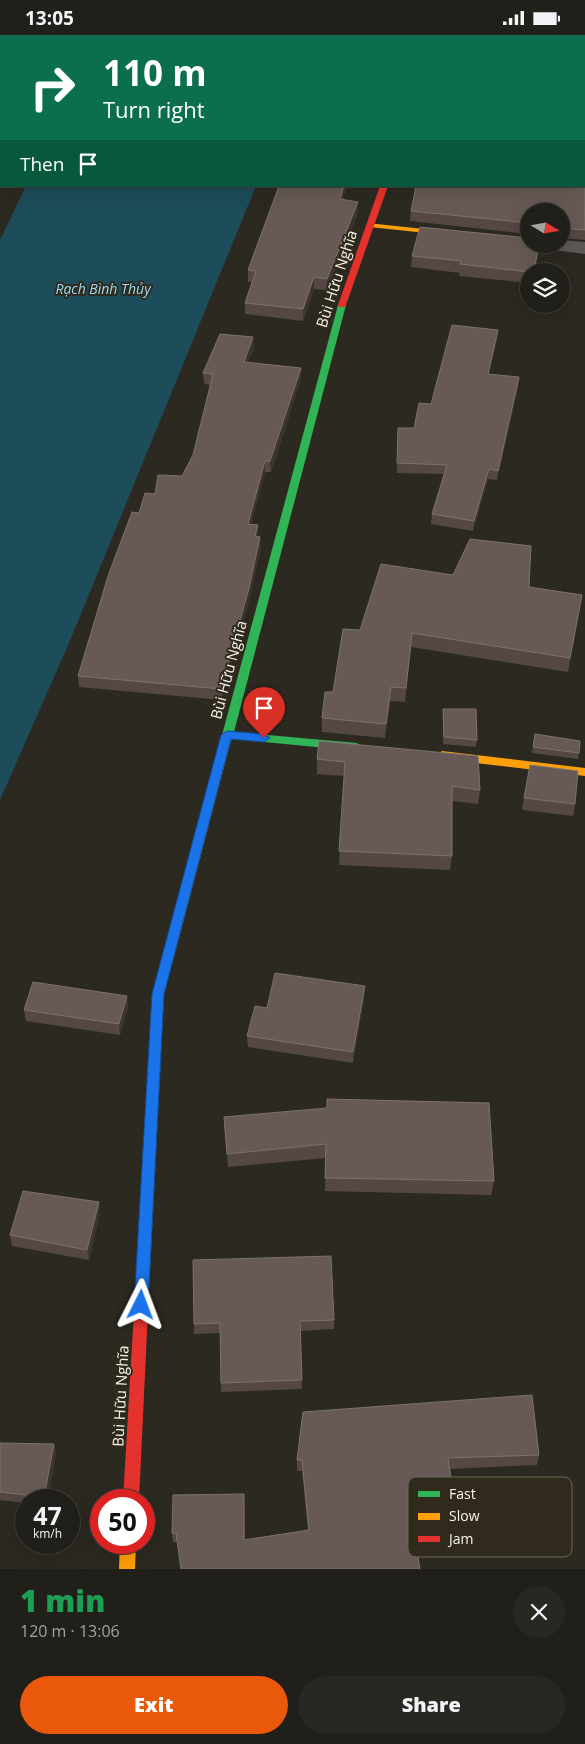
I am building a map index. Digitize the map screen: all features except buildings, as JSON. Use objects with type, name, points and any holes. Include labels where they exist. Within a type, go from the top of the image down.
[{"type":"main road","name":"Bùi Hữu Nghĩa","points":[[132,1489],[158,994],[342,304],[384,187]]},
{"type":"main road","points":[[370,225],[520,241]]},
{"type":"main road","points":[[227,735],[368,748]]},
{"type":"main road","points":[[426,753],[585,772]]},
{"type":"main road","points":[[127,1569],[128,1554]]},
{"type":"street","points":[[570,246],[585,248]]},
{"type":"water","name":"Rạch Bình Thủy","points":[[26,187],[256,187],[72,636],[0,800],[0,240]]},
{"type":"traffic: fast","points":[[225,744],[342,305]]},
{"type":"traffic: fast","points":[[227,735],[357,747]]},
{"type":"traffic: fast","points":[[141,1311],[158,994],[172,942]]},
{"type":"traffic: slow","points":[[370,225],[520,241]]},
{"type":"traffic: slow","points":[[172,942],[225,744]]},
{"type":"traffic: slow","points":[[442,755],[585,772]]},
{"type":"traffic: slow","points":[[127,1569],[128,1554]]},
{"type":"traffic: jam","points":[[342,305],[384,187]]},
{"type":"traffic: jam","points":[[132,1489],[141,1311]]},
{"type":"route","points":[[141,1305],[158,994],[227,735],[264,738]]}]
